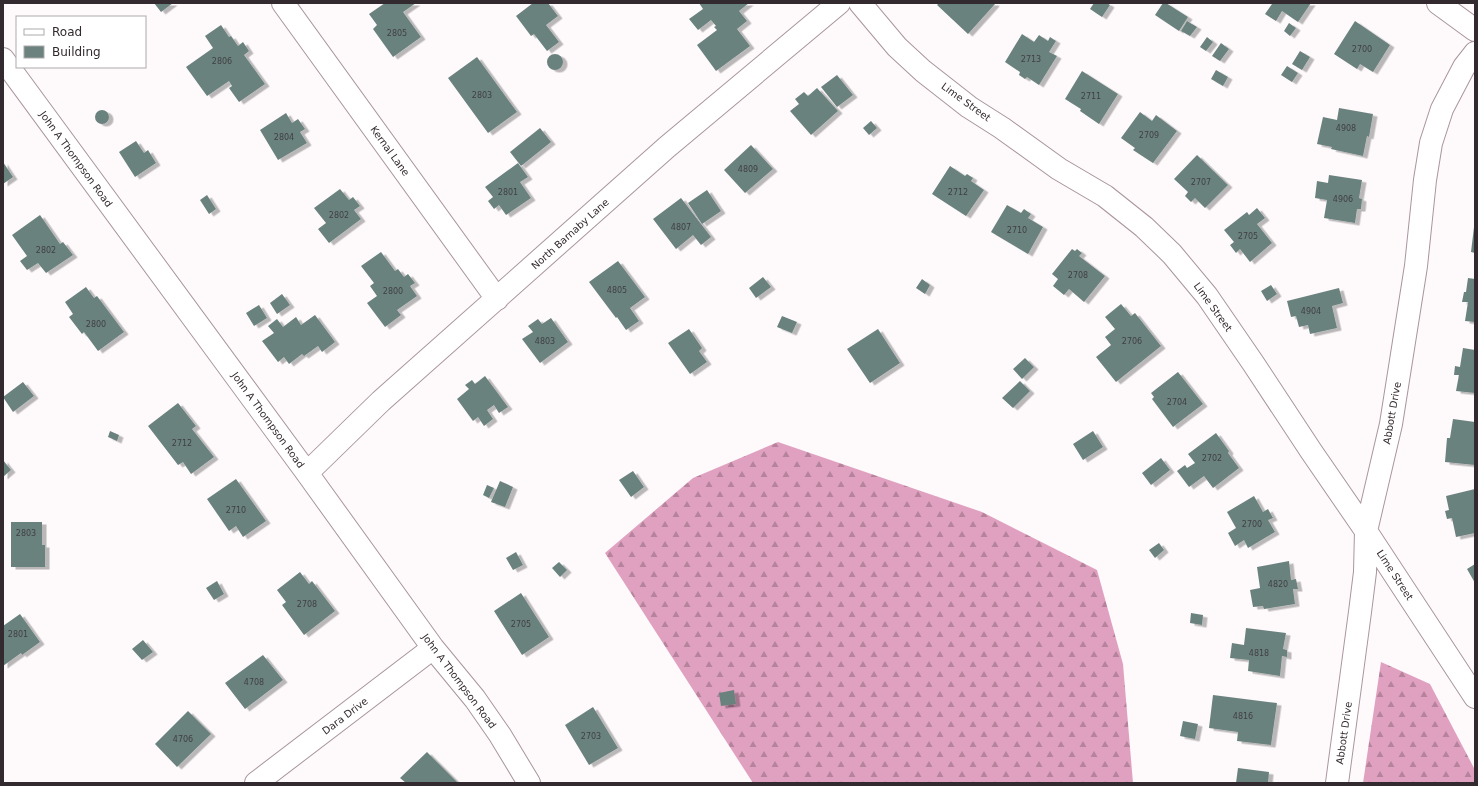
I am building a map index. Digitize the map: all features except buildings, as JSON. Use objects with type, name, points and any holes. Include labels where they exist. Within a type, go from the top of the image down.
[{"type":"street","name":"Kernal Lane","points":[[283,3],[497,299]]},
{"type":"street","name":"North Barnaby Lane","points":[[307,473],[381,401],[667,147],[839,3]]},
{"type":"street","name":"Lime Street","points":[[860,3],[897,48],[923,71],[969,107],[1002,128],[1059,169],[1105,196],[1144,227],[1172,254],[1207,296],[1254,363],[1310,452],[1366,531],[1475,697]]},
{"type":"street","points":[[1438,3],[1475,30]]},
{"type":"street","name":"Abbott Drive","points":[[1337,783],[1365,572],[1366,531],[1391,424],[1416,266],[1425,180],[1431,142],[1442,109],[1464,67],[1475,53]]},
{"type":"street","name":"John A Thompson Road","points":[[3,59],[307,473],[433,648],[475,699],[500,735],[529,783]]},
{"type":"street","name":"Dara Drive","points":[[256,783],[433,648]]},
{"type":"green space","points":[[778,442],[982,512],[1097,570],[1123,664],[1133,783],[753,783],[605,553],[693,478]]},
{"type":"green space","points":[[1381,662],[1430,684],[1475,770],[1475,783],[1363,783]]}]
